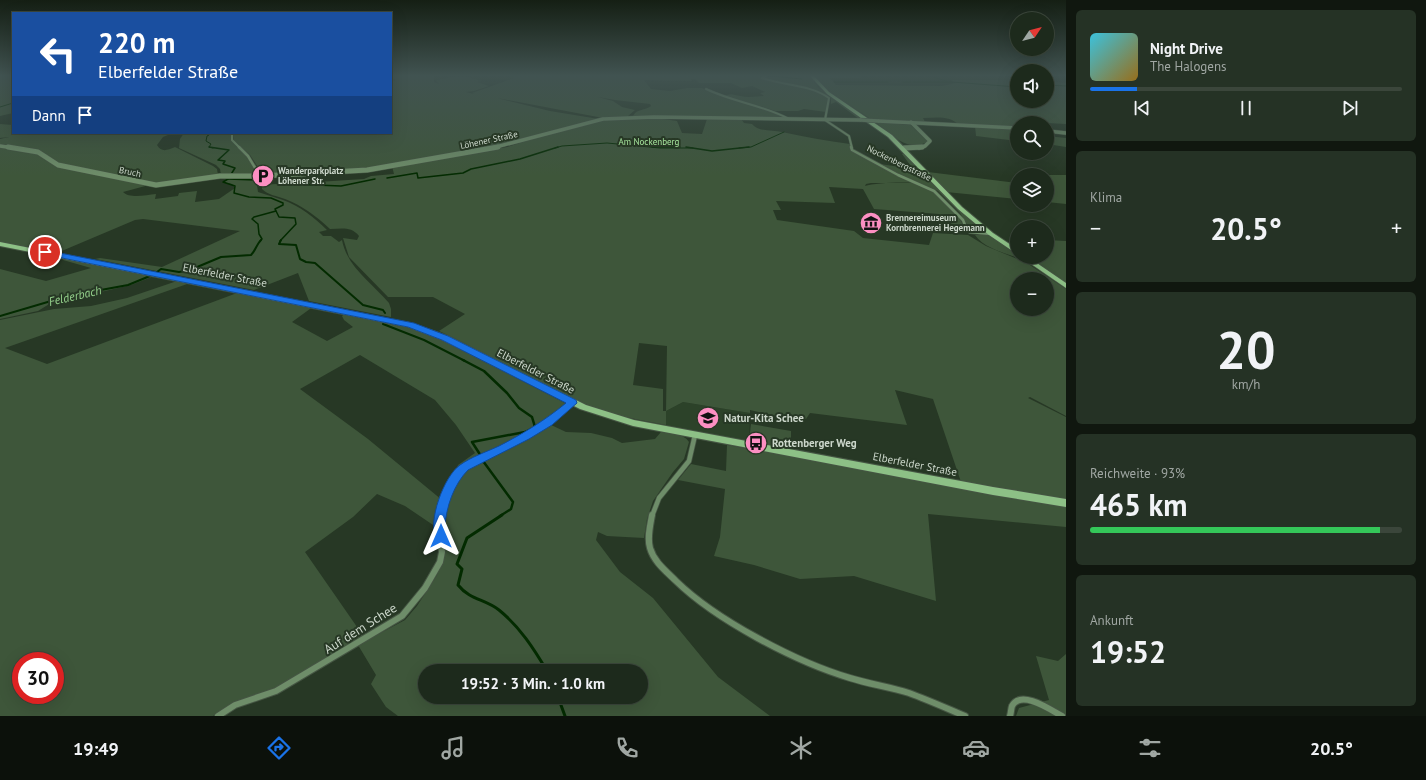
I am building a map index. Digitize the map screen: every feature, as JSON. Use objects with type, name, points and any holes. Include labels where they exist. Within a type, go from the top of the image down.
[{"type":"main road","name":"Nockenbergstraße","points":[[853,109],[884,130],[911,156],[949,198],[990,234],[1010,247]]},
{"type":"main road","name":"Elberfelder Straße","points":[[0,244],[410,325],[445,338],[572,403],[622,420],[993,491],[1066,503]]},
{"type":"main road","points":[[1034,264],[1066,286]]},
{"type":"street","points":[[769,109],[777,112],[790,120]]},
{"type":"street","points":[[825,120],[828,109]]},
{"type":"street","name":"Löhener Straße","points":[[260,176],[349,172],[440,158],[505,146],[603,119],[654,117],[861,120],[1010,128]]},
{"type":"street","name":"Nockenbergstraße","points":[[825,120],[849,136],[852,148],[855,152],[904,178],[929,187],[938,194],[963,220],[967,230],[970,232],[990,234]]},
{"type":"street","points":[[911,122],[930,141],[928,145],[912,152],[911,156]]},
{"type":"street","points":[[1054,132],[1066,133]]},
{"type":"street","points":[[232,134],[232,140],[248,156],[260,176]]},
{"type":"street","name":"Bruch","points":[[0,146],[38,152],[58,165],[151,185],[231,176],[260,176]]},
{"type":"street","points":[[902,147],[924,146]]},
{"type":"street","points":[[902,147],[917,149]]},
{"type":"street","name":"Auf dem Schee","points":[[218,716],[235,705],[276,691],[402,616],[411,608],[442,558],[442,544],[439,528],[441,513],[444,500],[456,476],[464,467],[525,437],[548,423],[572,403]]},
{"type":"street","points":[[695,435],[689,461],[659,498],[652,514],[649,534],[650,548],[657,563],[690,595],[703,604],[746,631],[796,657],[849,678],[908,694],[965,716]]},
{"type":"street","points":[[1010,716],[1013,703],[1018,700],[1035,702],[1062,716]]},
{"type":"shaded area","name":"Natur-Kita Schee","points":[[683,402],[750,413],[749,441],[666,425],[666,411]]},
{"type":"green space","points":[[0,109],[12,109],[12,113],[0,116]]},
{"type":"green space","points":[[392,109],[544,109],[599,119],[516,143],[367,170],[263,175],[250,155],[234,141],[233,134],[392,134]]},
{"type":"green space","points":[[557,109],[635,110],[628,116],[603,118]]},
{"type":"green space","points":[[644,109],[768,109],[781,115],[785,119],[633,116],[639,111]]},
{"type":"green space","points":[[770,109],[803,109],[798,111],[775,111]]},
{"type":"green space","points":[[807,109],[826,109],[826,112]]},
{"type":"green space","points":[[846,109],[850,109],[864,119],[859,119]]},
{"type":"green space","points":[[856,109],[1066,109],[1066,124],[1054,123],[1054,116],[1010,116],[1010,127],[958,124],[946,118],[923,118],[925,122],[872,120]]},
{"type":"green space","name":"Am Nockenberg","points":[[657,118],[677,121],[682,133],[702,134],[707,119],[741,119],[744,123],[752,124],[762,130],[850,144],[850,148],[914,183],[912,183],[925,187],[938,196],[950,207],[964,226],[950,223],[939,214],[874,209],[863,189],[829,187],[835,203],[776,201],[781,210],[773,210],[777,220],[854,231],[863,238],[929,245],[933,233],[968,235],[986,246],[1010,256],[1010,264],[1028,264],[1040,272],[1010,272],[1010,316],[1054,316],[1054,281],[1066,289],[1066,416],[1030,397],[1028,398],[1066,417],[1066,499],[961,482],[933,399],[895,390],[907,425],[810,413],[806,419],[780,417],[750,410],[750,413],[683,402],[666,411],[666,425],[609,413],[587,405],[544,386],[439,331],[465,314],[433,297],[388,297],[349,257],[343,238],[357,240],[359,236],[356,233],[349,229],[330,229],[303,208],[262,189],[262,185],[290,183],[295,175],[317,175],[317,182],[364,179],[371,176],[394,174],[392,166],[507,147],[556,131],[604,120]],"holes":[[[871,183],[888,183],[865,186],[866,184]],[[639,343],[667,346],[666,411],[663,411],[663,389],[633,385]]]},
{"type":"green space","points":[[875,122],[911,125],[927,140],[927,142],[919,145],[906,143],[893,136]]},
{"type":"green space","points":[[0,124],[12,125],[12,134],[20,134],[16,135],[170,134],[163,137],[157,145],[159,148],[165,150],[175,147],[213,166],[217,169],[218,175],[155,184],[58,163],[41,151],[0,144],[0,139],[9,137],[0,138]]},
{"type":"green space","points":[[975,126],[1010,128],[1010,140],[976,136]]},
{"type":"green space","points":[[183,134],[231,134],[231,140],[248,157],[257,175],[221,175],[220,169],[216,165],[179,148],[180,139]]},
{"type":"green space","points":[[1054,137],[1066,138],[1066,147],[1054,145]]},
{"type":"green space","points":[[0,146],[36,151],[55,164],[149,185],[123,192],[134,196],[156,194],[155,199],[178,196],[179,193],[197,191],[195,202],[219,199],[235,188],[232,184],[222,182],[228,178],[261,177],[257,185],[258,192],[295,205],[312,216],[327,230],[319,232],[323,236],[331,236],[339,242],[342,240],[345,250],[355,267],[389,303],[391,317],[309,301],[298,273],[254,290],[95,259],[100,258],[162,267],[240,231],[143,219],[135,220],[57,253],[0,242]]},
{"type":"green space","points":[[902,154],[904,154],[940,191],[984,231],[973,231],[970,229],[960,213],[938,191],[906,178],[880,164],[913,169]]},
{"type":"green space","points":[[928,172],[1010,182],[1010,198],[946,192]]},
{"type":"green space","points":[[1054,175],[1066,175],[1066,204],[1054,203]]},
{"type":"green space","points":[[975,235],[990,235],[1010,250],[1010,255],[984,244]]},
{"type":"green space","points":[[1054,240],[1066,241],[1066,283],[1054,275],[1054,272],[1050,272],[1038,264],[1054,264]]},
{"type":"green space","points":[[64,258],[154,276],[131,285],[54,301],[38,311],[0,319],[0,269],[46,281],[91,268],[63,260]]},
{"type":"green space","points":[[177,281],[190,283],[5,348],[47,364],[237,293],[314,306],[292,322],[327,341],[353,327],[344,320],[342,316],[345,313],[408,326],[428,332],[567,404],[559,412],[533,430],[474,460],[456,472],[458,465],[475,453],[456,425],[435,400],[360,355],[300,389],[368,439],[442,500],[439,529],[405,506],[377,494],[353,517],[305,552],[364,637],[281,686],[234,703],[213,716],[0,716],[0,320],[54,309],[91,306],[127,298]]},
{"type":"green space","points":[[549,424],[566,432],[591,433],[612,438],[622,443],[655,439],[661,432],[680,435],[687,439],[689,442],[684,459],[653,501],[647,519],[644,538],[607,536],[598,532],[596,540],[620,572],[653,598],[718,677],[770,716],[398,716],[386,707],[371,684],[376,675],[358,645],[405,620],[417,606],[437,575],[445,546],[442,526],[443,514],[451,491],[458,477],[465,469],[522,442]]},
{"type":"green space","points":[[751,424],[791,431],[791,449],[749,441]]},
{"type":"green space","points":[[727,445],[1066,506],[1066,527],[928,514],[936,601],[854,576],[800,579],[754,565],[714,556],[720,537],[725,489],[678,480],[691,464],[726,471]]},
{"type":"green space","points":[[1066,654],[1066,716],[1016,716],[1019,708],[1049,700],[1036,656],[1058,661]]},
{"type":"waterway","points":[[742,148],[751,147],[784,132]]},
{"type":"waterway","name":"Felderbach","points":[[208,134],[206,141],[211,144],[209,147]]},
{"type":"waterway","points":[[555,148],[562,146],[607,143],[660,148],[692,148]]},
{"type":"waterway","name":"Felderbach","points":[[209,147],[229,150],[218,160],[225,161],[223,164],[235,168],[228,179]]},
{"type":"waterway","name":"Felderbach","points":[[209,147],[213,148]]},
{"type":"waterway","points":[[387,178],[417,173],[418,178],[463,173],[471,169],[520,159],[558,147]]},
{"type":"waterway","points":[[652,147],[680,147]]},
{"type":"waterway","points":[[686,147],[692,148]]},
{"type":"waterway","points":[[742,148],[749,147]]},
{"type":"waterway","points":[[692,148],[712,151],[742,148]]},
{"type":"waterway","points":[[294,177],[291,184],[341,186],[375,179]]},
{"type":"waterway","points":[[228,179],[258,180]]},
{"type":"waterway","name":"Felderbach","points":[[228,179],[223,182],[235,186],[234,193],[249,197],[271,198],[283,203],[283,205],[275,209],[276,211]]},
{"type":"waterway","name":"Felderbach","points":[[261,240],[258,224],[252,219],[254,217],[276,211]]},
{"type":"waterway","points":[[276,211],[279,217],[295,218],[296,224],[280,241]]},
{"type":"waterway","name":"Felderbach","points":[[157,272],[161,269],[179,272],[190,270],[221,257],[251,255],[261,240]]},
{"type":"waterway","points":[[281,240],[279,244],[296,245],[300,259],[306,262],[315,263],[363,305],[383,310],[385,313]]},
{"type":"waterway","name":"Felderbach","points":[[0,316],[68,296],[128,285],[150,276]]},
{"type":"waterway","points":[[383,324],[424,340],[465,361]]},
{"type":"waterway","points":[[463,360],[484,371],[507,393],[519,408],[532,417],[535,427],[525,432],[472,442],[481,456]]},
{"type":"waterway","points":[[483,461],[513,502],[511,509],[500,516]]},
{"type":"waterway","points":[[502,515],[467,538],[457,564],[462,569],[458,585],[473,597],[494,606],[507,617],[526,639],[543,664]]},
{"type":"waterway","points":[[561,704],[565,716]]},
{"type":"place","name":"Wanderparkplatz Löhener Str.","points":[[263,176]]},
{"type":"place","name":"Brennereimuseum Kornbrennerei Hegemann","points":[[871,223]]},
{"type":"place","name":"Natur-Kita Schee","points":[[708,418]]},
{"type":"place","name":"Rottenberger Weg","points":[[756,443]]},
{"type":"route","points":[[45,252],[392,320],[410,325],[427,330],[445,338],[572,403],[548,423],[525,437],[464,467],[456,476],[444,500],[439,528],[441,536]]}]
